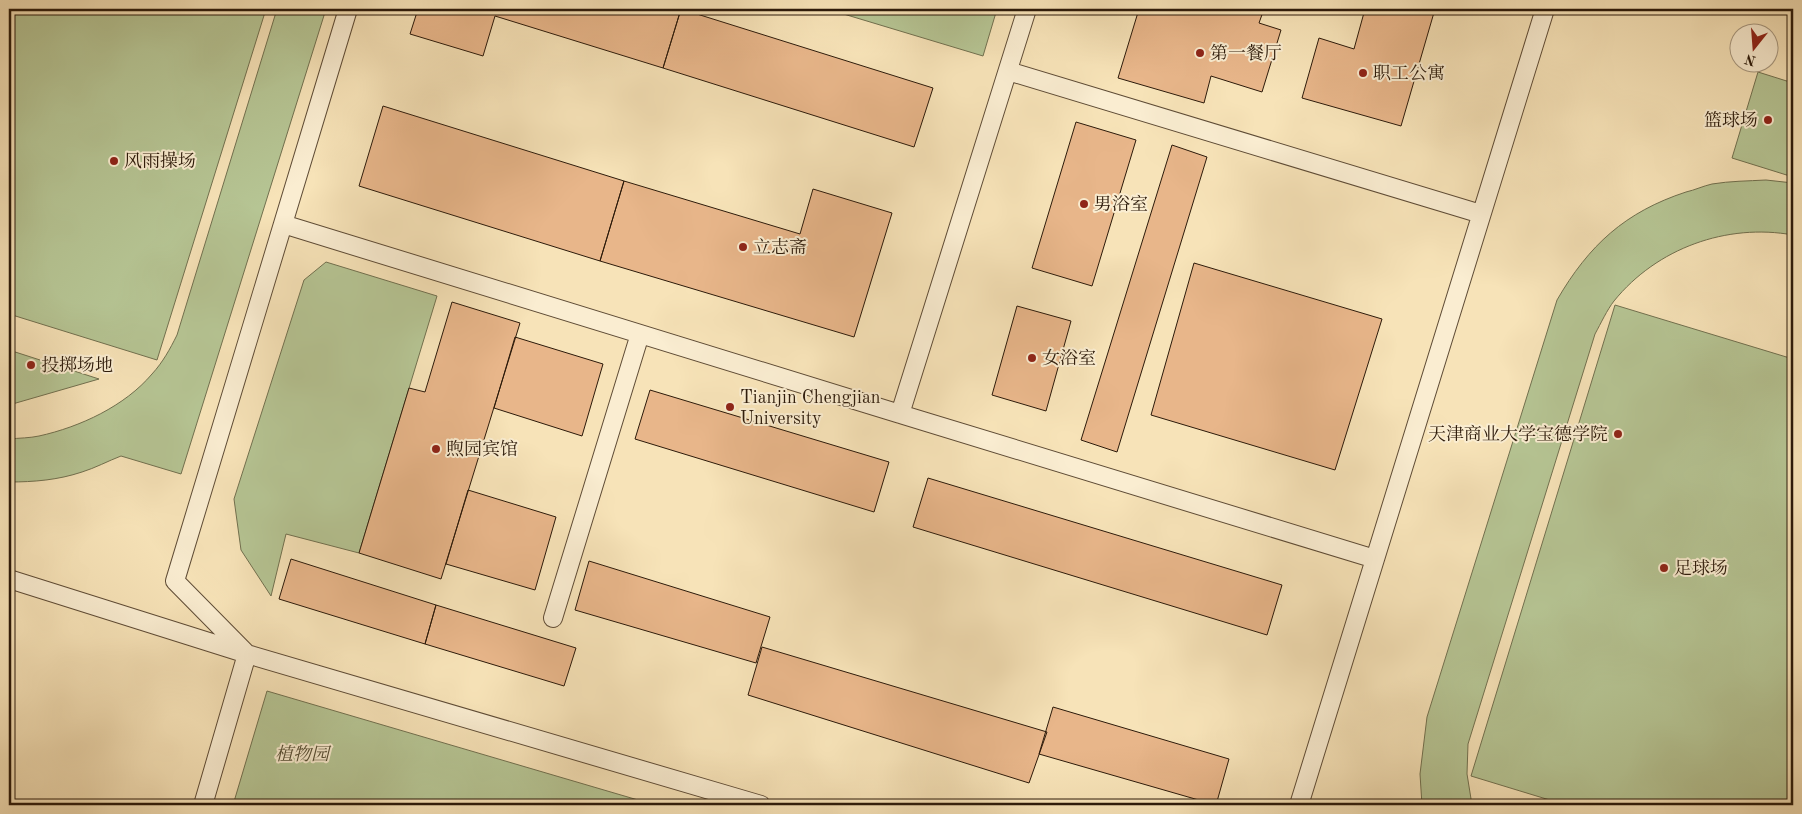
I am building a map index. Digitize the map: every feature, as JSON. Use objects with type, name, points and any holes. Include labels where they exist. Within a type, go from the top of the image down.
[{"type":"lane","points":[[247,654],[175,581],[348,9]]},
{"type":"lane","points":[[900,414],[1027,9]]},
{"type":"lane","points":[[1299,805],[1545,9]]},
{"type":"lane","points":[[1008,71],[1481,214]]},
{"type":"lane","points":[[283,224],[1375,558]]},
{"type":"lane","points":[[553,618],[640,334]]},
{"type":"lane","points":[[9,579],[247,654],[761,805]]},
{"type":"lane","points":[[203,805],[247,654]]},
{"type":"green space","name":"风雨操场","points":[[9,9],[266,9],[157,360],[9,314]]},
{"type":"green space","name":"风雨操场","points":[[277,9],[326,9],[181,474],[121,456],[64,477],[37,481],[9,482],[9,439],[36,437],[55,432],[101,414],[129,396],[141,385],[156,369],[169,350],[177,335]]},
{"type":"green space","points":[[827,9],[997,9],[983,56]]},
{"type":"green space","name":"篮球场","points":[[1758,72],[1793,83],[1793,177],[1732,158]]},
{"type":"green space","points":[[1766,180],[1793,183],[1793,235],[1768,232],[1743,233],[1695,244],[1672,254],[1631,282],[1614,301],[1604,317],[1595,334],[1468,744],[1467,774],[1472,805],[1422,805],[1420,774],[1427,717],[1557,300],[1569,280],[1596,247],[1627,220],[1664,200],[1712,184]]},
{"type":"green space","points":[[326,262],[437,296],[359,553],[286,534],[271,596],[241,550],[234,499],[304,280]]},
{"type":"green space","name":"足球场","points":[[1615,305],[1793,359],[1793,805],[1566,805],[1471,776]]},
{"type":"green space","name":"投掷场地","points":[[9,350],[99,379],[9,405]]},
{"type":"green space","name":"植物园","points":[[267,691],[655,805],[233,805]]},
{"type":"building","points":[[418,9],[681,9],[663,68],[495,16],[483,56],[410,34]]},
{"type":"building","points":[[681,9],[933,88],[914,147],[663,68]]},
{"type":"building","name":"第一餐厅","points":[[1139,9],[1264,9],[1259,23],[1281,30],[1262,92],[1211,76],[1204,103],[1118,78]]},
{"type":"building","name":"职工公寓","points":[[1365,9],[1435,9],[1401,126],[1302,98],[1319,38],[1354,49]]},
{"type":"building","points":[[383,106],[624,181],[600,261],[359,186]]},
{"type":"building","name":"男浴室","points":[[1076,122],[1136,140],[1092,286],[1032,268]]},
{"type":"building","points":[[1172,145],[1207,157],[1117,452],[1081,440]]},
{"type":"building","name":"立志斋","points":[[624,181],[800,234],[813,189],[892,213],[854,337],[600,261]]},
{"type":"building","points":[[1194,263],[1382,319],[1335,470],[1151,415]]},
{"type":"building","name":"煦园宾馆","points":[[452,302],[520,323],[441,579],[359,553],[409,388],[425,392]]},
{"type":"building","name":"女浴室","points":[[1017,306],[1071,321],[1046,411],[992,395]]},
{"type":"building","name":"煦园宾馆","points":[[515,337],[603,364],[582,436],[494,408]]},
{"type":"building","points":[[650,390],[889,462],[874,512],[635,439]]},
{"type":"building","points":[[928,478],[1282,585],[1267,635],[913,527]]},
{"type":"building","name":"煦园宾馆","points":[[468,490],[556,517],[535,590],[446,564]]},
{"type":"building","points":[[291,559],[436,605],[425,644],[279,599]]},
{"type":"building","points":[[589,561],[770,617],[756,663],[575,610]]},
{"type":"building","points":[[436,605],[576,648],[564,686],[425,644]]},
{"type":"building","points":[[762,647],[1047,732],[1029,783],[748,695]]},
{"type":"building","points":[[1053,707],[1229,759],[1216,805],[1039,754]]},
{"type":"place","name":"第一餐厅","points":[[1200,53]]},
{"type":"place","name":"职工公寓","points":[[1363,73]]},
{"type":"place","name":"篮球场","points":[[1768,120]]},
{"type":"place","name":"风雨操场","points":[[114,161]]},
{"type":"place","name":"男浴室","points":[[1084,204]]},
{"type":"place","name":"立志斋","points":[[743,247]]},
{"type":"place","name":"女浴室","points":[[1032,358]]},
{"type":"place","name":"投掷场地","points":[[31,365]]},
{"type":"place","name":"Tianjin Chengjian University","points":[[730,407]]},
{"type":"place","name":"天津商业大学宝德学院","points":[[1618,434]]},
{"type":"place","name":"煦园宾馆","points":[[436,449]]},
{"type":"place","name":"足球场","points":[[1664,568]]}]
